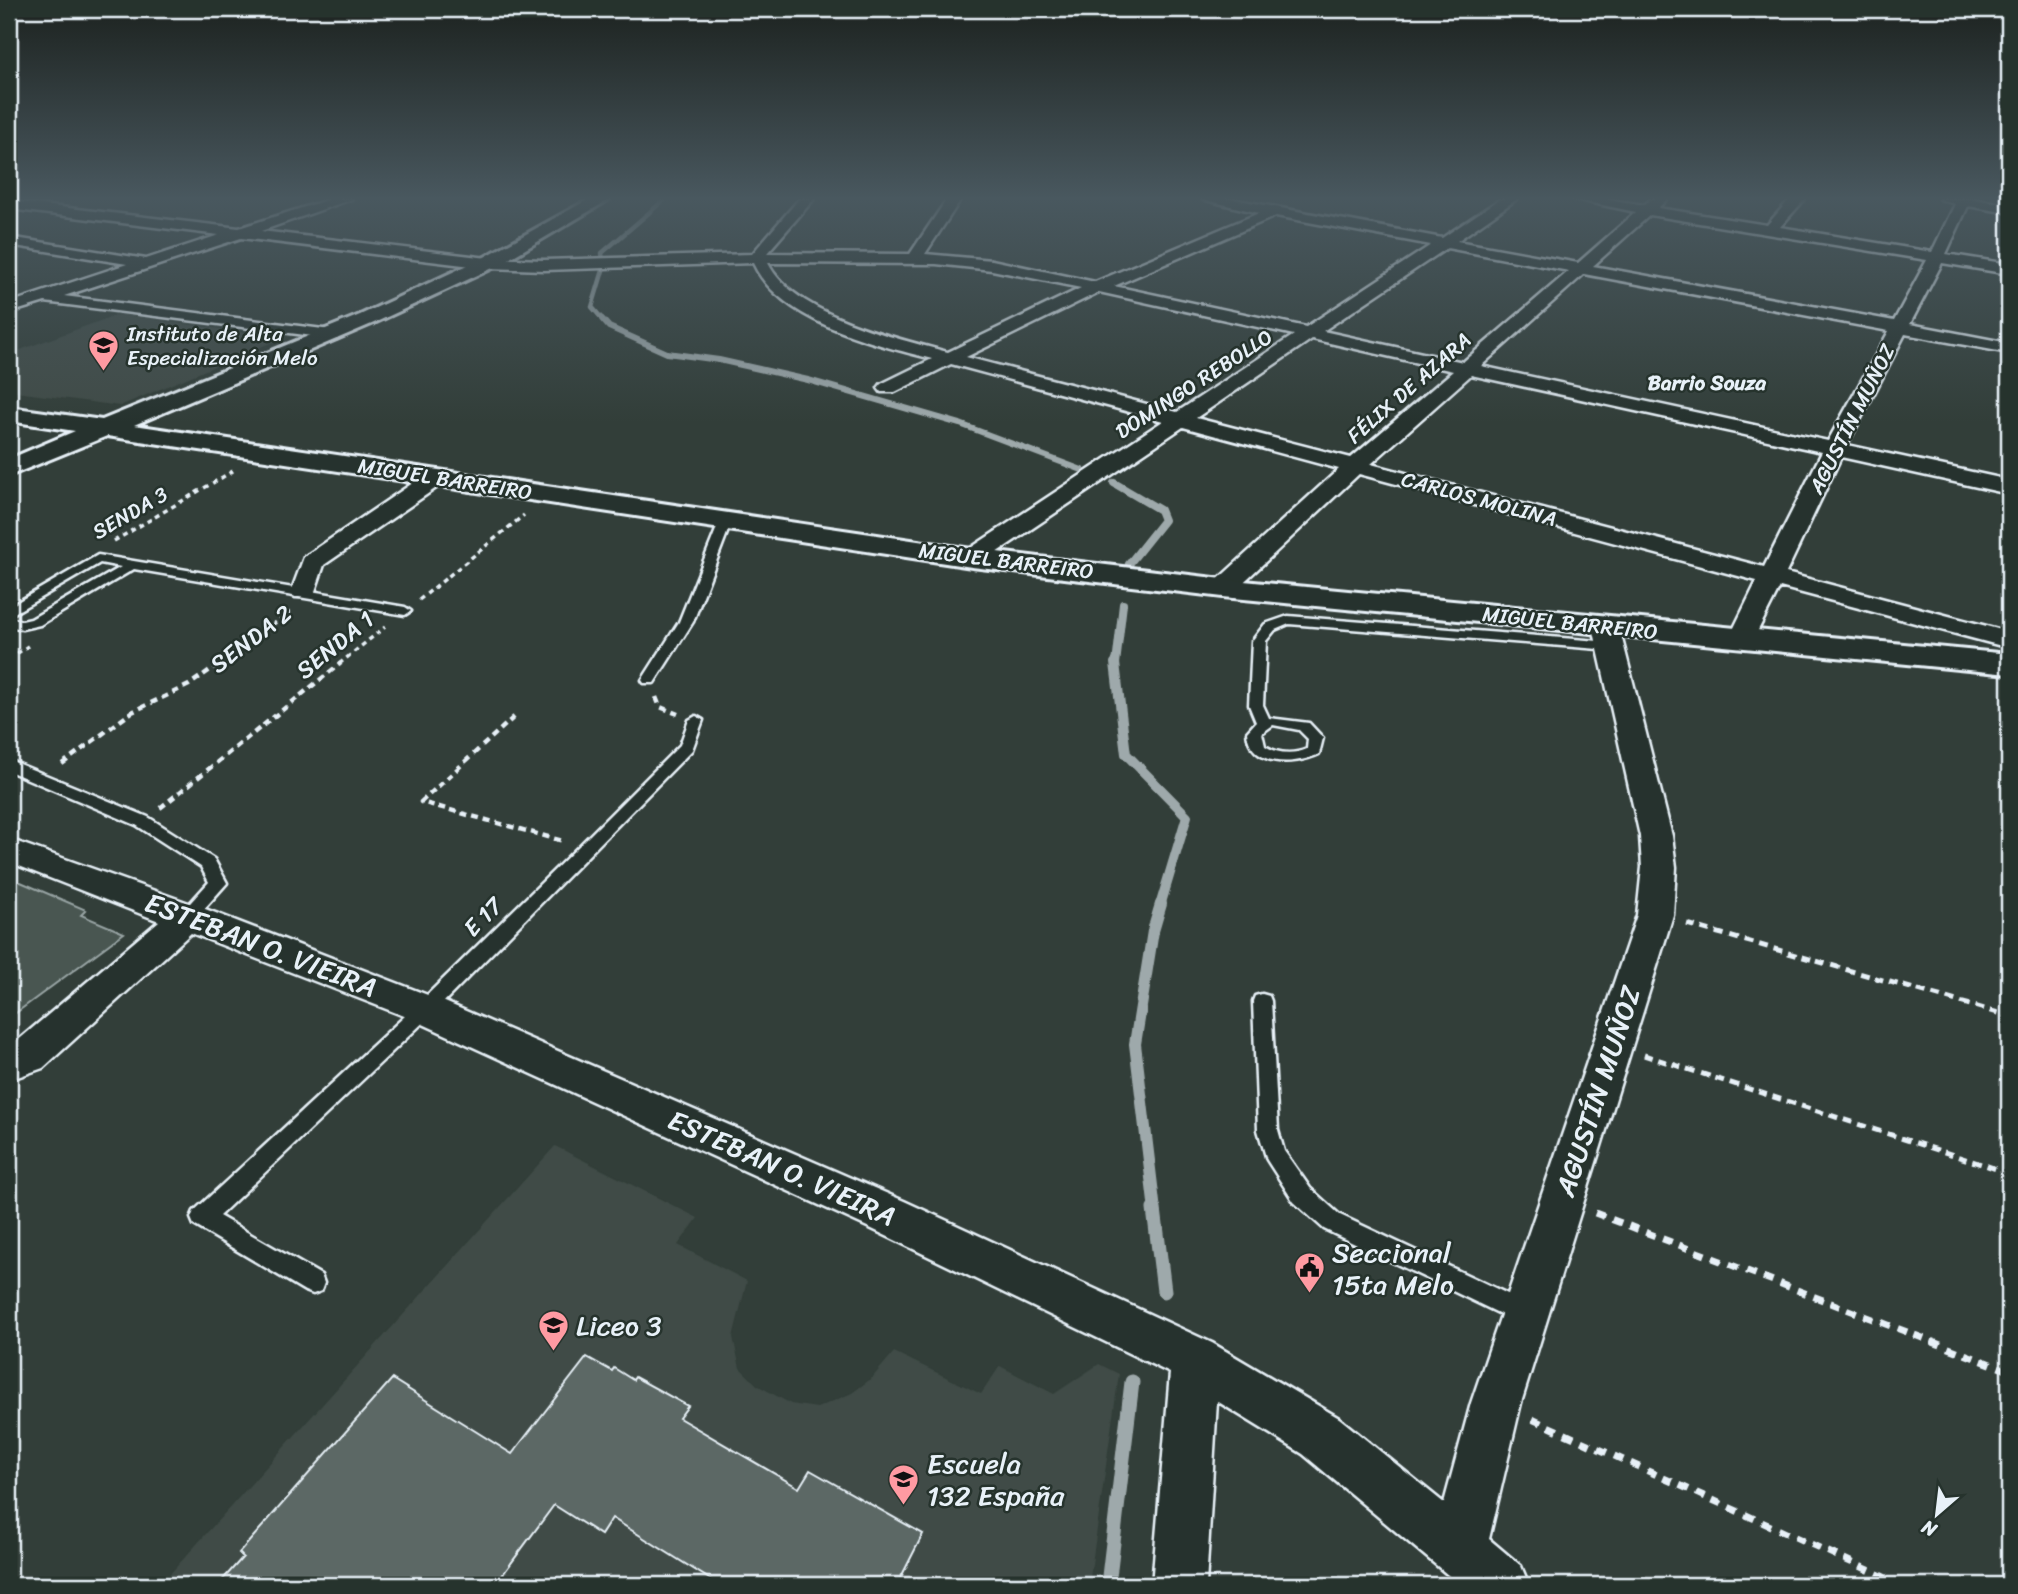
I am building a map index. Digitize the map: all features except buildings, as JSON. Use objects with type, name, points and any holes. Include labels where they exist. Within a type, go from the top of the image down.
[{"type":"street","points":[[9,308],[116,273]]},
{"type":"street","points":[[9,468],[331,335],[465,273]]},
{"type":"street","name":"CARLOS MOLINA","points":[[766,273],[778,288],[827,316],[892,343],[2009,640]]},
{"type":"street","points":[[1032,273],[2009,487]]},
{"type":"street","points":[[888,388],[1129,273]]},
{"type":"street","name":"DOMINGO REBOLLO","points":[[972,558],[1401,273]]},
{"type":"street","name":"FÉLIX DE AZARA","points":[[1223,588],[1355,466],[1575,273]]},
{"type":"street","points":[[1604,273],[2009,348]]},
{"type":"street","name":"AGUSTÍN MUÑOZ","points":[[1741,640],[1834,449],[1928,273]]},
{"type":"street","points":[[9,291],[331,335]]},
{"type":"street","name":"MIGUEL BARREIRO","points":[[9,414],[972,558],[1608,636],[1741,640],[2009,664]]},
{"type":"street","name":"SENDA 2","points":[[304,592],[313,562],[437,477]]},
{"type":"street","name":"AGUSTÍN MUÑOZ","points":[[1459,1550],[1496,1403],[1655,915],[1659,867],[1656,836],[1608,636]]},
{"type":"street","name":"ESTEBAN O. VIEIRA","points":[[9,850],[188,916],[425,1009],[888,1215],[1195,1360],[1321,1436],[1502,1585]]},
{"type":"street","points":[[10,1064],[29,1057],[188,916]]},
{"type":"street","points":[[1180,1585],[1195,1360]]},
{"type":"lane","points":[[649,680],[685,622],[726,520]]},
{"type":"lane","points":[[9,612],[98,559],[405,611]]},
{"type":"lane","points":[[9,622],[22,625],[35,622],[132,565]]},
{"type":"lane","points":[[1264,723],[1256,705],[1259,641],[1270,627],[1288,620],[1608,636]]},
{"type":"lane","name":"E 17","points":[[313,1283],[202,1219],[425,1009],[687,747],[696,720]]},
{"type":"lane","points":[[9,765],[142,821],[208,863],[218,883],[188,916]]},
{"type":"lane","points":[[1262,1000],[1268,1129],[1274,1154],[1302,1195],[1332,1222],[1525,1314]]},
{"type":"path","name":"SENDA 3","points":[[110,543],[267,452]]},
{"type":"path","name":"SENDA 1","points":[[142,821],[549,495]]},
{"type":"path","name":"SENDA 2","points":[[41,779],[132,712],[189,685],[298,605],[304,592]]},
{"type":"path","points":[[9,659],[31,642]]},
{"type":"path","points":[[649,680],[660,707],[696,720]]},
{"type":"path","points":[[514,717],[421,802],[587,848]]},
{"type":"path","points":[[1655,915],[2009,1016]]},
{"type":"path","points":[[1613,1045],[2009,1172]]},
{"type":"path","points":[[1562,1200],[2009,1371]]},
{"type":"path","points":[[1496,1403],[1902,1585]]},
{"type":"shaded area","name":"Instituto de Alta Especialización Melo","points":[[119,314],[282,338],[120,406],[9,391],[9,354]]},
{"type":"shaded area","points":[[9,877],[86,910],[81,915],[124,933],[9,1018]]},
{"type":"shaded area","name":"Liceo 3","points":[[555,1146],[698,1218],[678,1245],[747,1281],[733,1337],[740,1368],[757,1385],[791,1404],[817,1408],[852,1393],[872,1378],[894,1352],[981,1394],[1000,1366],[1054,1394],[1099,1364],[1119,1374],[1089,1585],[160,1585]]},
{"type":"waterway","points":[[602,273],[592,307],[604,321]]},
{"type":"waterway","points":[[602,319],[609,327],[667,353],[719,360],[808,380],[960,424],[1082,470]]},
{"type":"waterway","points":[[1114,483],[1160,510],[1164,520],[1129,564]]},
{"type":"waterway","points":[[1116,664],[1123,604]]},
{"type":"waterway","points":[[1115,663],[1126,754],[1187,816],[1160,906]]},
{"type":"waterway","points":[[1155,1211],[1135,1044],[1153,931],[1161,904]]},
{"type":"waterway","points":[[1154,1209],[1164,1291]]},
{"type":"waterway","points":[[1108,1585],[1132,1382]]},
{"type":"place","name":"Instituto de Alta Especialización Melo","points":[[104,373]]},
{"type":"place","name":"Seccional 15ta Melo","points":[[1309,1295]]},
{"type":"place","name":"Liceo 3","points":[[553,1352]]},
{"type":"place","name":"Escuela 132 España","points":[[904,1506]]},
{"type":"district","name":"Barrio Souza","points":[[1707,383]]}]
